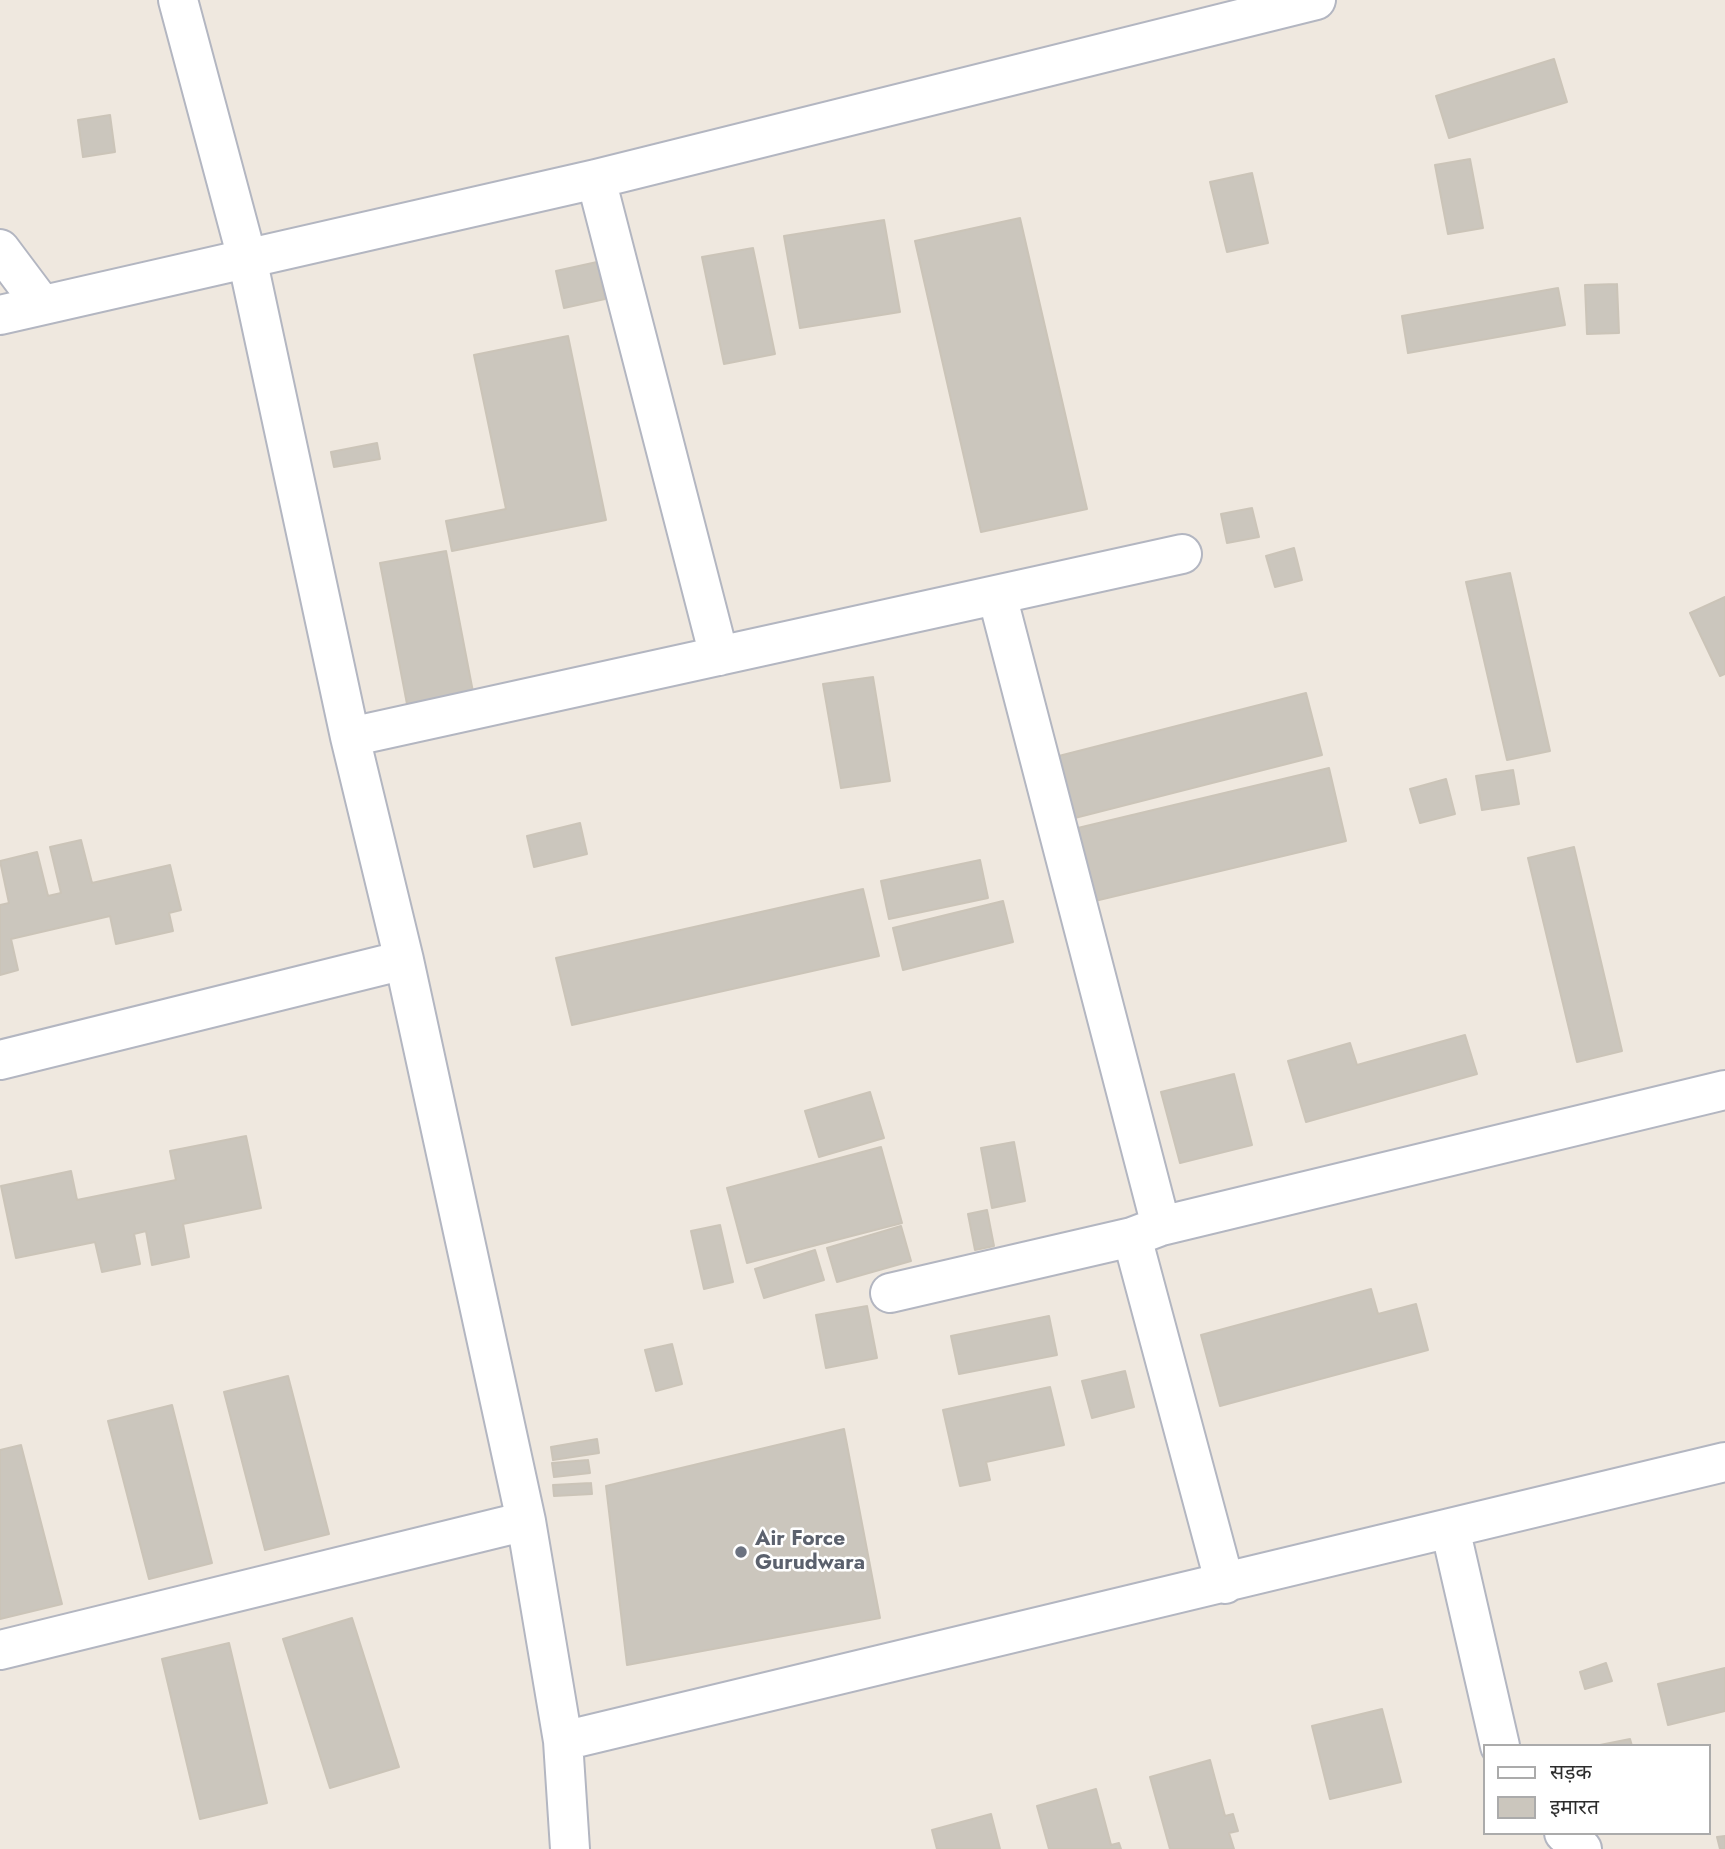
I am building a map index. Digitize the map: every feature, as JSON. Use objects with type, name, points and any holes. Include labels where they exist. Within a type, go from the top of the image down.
[{"type":"street","points":[[178,0],[247,258],[350,737],[404,960],[526,1521],[563,1741],[570,1849]]},
{"type":"street","points":[[0,315],[596,179],[1316,0]]},
{"type":"street","points":[[596,179],[719,656]]},
{"type":"street","points":[[0,248],[41,305]]},
{"type":"street","points":[[350,737],[1182,554]]},
{"type":"street","points":[[997,595],[1147,1231],[1225,1584]]},
{"type":"street","points":[[0,1060],[404,960]]},
{"type":"street","points":[[890,1293],[1725,1090]]},
{"type":"street","points":[[563,1741],[1725,1462]]},
{"type":"street","points":[[0,1650],[526,1521]]},
{"type":"street","points":[[1450,1528],[1500,1744]]},
{"type":"street","points":[[1566,1835],[1582,1849]]},
{"type":"building","points":[[1554,59],[1567,102],[1449,138],[1436,96]]},
{"type":"building","points":[[110,115],[115,152],[83,157],[78,120]]},
{"type":"building","points":[[1470,159],[1483,228],[1448,234],[1435,165]]},
{"type":"building","points":[[1252,173],[1268,243],[1227,252],[1210,182]]},
{"type":"building","points":[[1020,218],[1087,509],[981,532],[915,241]]},
{"type":"building","points":[[884,220],[900,312],[800,328],[784,236]]},
{"type":"building","points":[[753,248],[775,354],[724,364],[702,257]]},
{"type":"building","points":[[597,262],[605,299],[564,308],[556,271]]},
{"type":"building","points":[[1617,284],[1619,333],[1587,334],[1585,285]]},
{"type":"building","points":[[1558,288],[1565,325],[1408,353],[1402,316]]},
{"type":"building","points":[[568,336],[606,520],[452,551],[446,521],[506,509],[474,355]]},
{"type":"building","points":[[377,443],[380,459],[334,467],[331,452]]},
{"type":"building","points":[[1252,508],[1259,537],[1227,543],[1221,514]]},
{"type":"building","points":[[1294,548],[1302,580],[1275,587],[1266,556]]},
{"type":"building","points":[[446,551],[473,692],[407,704],[380,563]]},
{"type":"building","points":[[1510,573],[1550,751],[1507,760],[1466,582]]},
{"type":"building","points":[[1725,597],[1725,674],[1720,676],[1690,613]]},
{"type":"building","points":[[873,677],[890,781],[841,788],[823,684]]},
{"type":"building","points":[[1306,693],[1322,755],[1063,821],[1047,759]]},
{"type":"building","points":[[1329,768],[1346,841],[1078,905],[1061,832]]},
{"type":"building","points":[[1513,770],[1519,804],[1482,810],[1476,776]]},
{"type":"building","points":[[1446,779],[1455,814],[1420,823],[1410,789]]},
{"type":"building","points":[[580,823],[587,854],[534,867],[527,836]]},
{"type":"building","points":[[81,840],[92,883],[170,865],[181,910],[169,913],[173,931],[116,944],[110,916],[11,939],[18,970],[0,975],[0,905],[9,903],[0,861],[37,852],[48,896],[61,893],[50,847]]},
{"type":"building","points":[[1574,847],[1622,1051],[1577,1062],[1528,858]]},
{"type":"building","points":[[980,860],[988,898],[889,919],[881,881]]},
{"type":"building","points":[[863,889],[879,956],[572,1025],[556,958]]},
{"type":"building","points":[[1003,901],[1013,942],[903,970],[893,928]]},
{"type":"building","points":[[1465,1035],[1477,1074],[1306,1122],[1288,1061],[1350,1043],[1357,1065]]},
{"type":"building","points":[[1234,1074],[1252,1145],[1180,1163],[1161,1092]]},
{"type":"building","points":[[870,1092],[884,1138],[819,1157],[805,1111]]},
{"type":"building","points":[[246,1136],[261,1208],[183,1224],[189,1257],[152,1265],[146,1231],[134,1234],[140,1264],[102,1272],[95,1242],[16,1258],[1,1186],[71,1171],[77,1200],[176,1180],[170,1151]]},
{"type":"building","points":[[1014,1142],[1025,1201],[992,1208],[981,1148]]},
{"type":"building","points":[[881,1147],[902,1223],[747,1263],[727,1188]]},
{"type":"building","points":[[987,1210],[994,1246],[975,1250],[968,1214]]},
{"type":"building","points":[[720,1225],[733,1282],[704,1289],[691,1231]]},
{"type":"building","points":[[901,1226],[911,1261],[837,1282],[827,1248]]},
{"type":"building","points":[[815,1250],[824,1280],[764,1298],[755,1269]]},
{"type":"building","points":[[1371,1289],[1378,1314],[1416,1304],[1428,1350],[1220,1406],[1201,1335]]},
{"type":"building","points":[[867,1306],[877,1358],[826,1368],[816,1315]]},
{"type":"building","points":[[1049,1316],[1057,1355],[959,1374],[951,1336]]},
{"type":"building","points":[[672,1344],[682,1384],[656,1391],[645,1350]]},
{"type":"building","points":[[1125,1371],[1134,1407],[1092,1418],[1082,1381]]},
{"type":"building","points":[[288,1376],[329,1534],[265,1550],[224,1392]]},
{"type":"building","points":[[1050,1387],[1064,1445],[986,1462],[990,1480],[960,1486],[943,1410]]},
{"type":"building","points":[[172,1405],[212,1563],[149,1579],[108,1421]]},
{"type":"building","name":"Air Force Gurudwara","points":[[844,1429],[880,1618],[627,1665],[606,1486]]},
{"type":"building","points":[[597,1439],[599,1453],[553,1460],[551,1447]]},
{"type":"building","points":[[21,1445],[62,1604],[0,1619],[0,1450]]},
{"type":"building","points":[[588,1460],[590,1473],[554,1477],[552,1463]]},
{"type":"building","points":[[591,1483],[592,1494],[554,1496],[553,1485]]},
{"type":"building","points":[[352,1618],[399,1767],[330,1788],[283,1639]]},
{"type":"building","points":[[229,1643],[267,1803],[200,1819],[162,1659]]},
{"type":"building","points":[[1606,1663],[1612,1681],[1585,1689],[1580,1672]]},
{"type":"building","points":[[1725,1668],[1725,1711],[1668,1725],[1658,1684]]},
{"type":"building","points":[[1382,1709],[1401,1782],[1330,1799],[1312,1726]]},
{"type":"building","points":[[1630,1739],[1631,1744],[1605,1744]]},
{"type":"building","points":[[1210,1760],[1225,1816],[1233,1814],[1238,1831],[1229,1833],[1234,1849],[1170,1849],[1150,1777]]},
{"type":"building","points":[[1096,1789],[1111,1845],[1119,1843],[1121,1849],[1049,1849],[1037,1806]]},
{"type":"building","points":[[991,1814],[1000,1849],[937,1849],[932,1830]]},
{"type":"building","points":[[1725,1836],[1725,1849],[1720,1849],[1717,1837]]},
{"type":"place","name":"Air Force Gurudwara","points":[[741,1552]]}]
